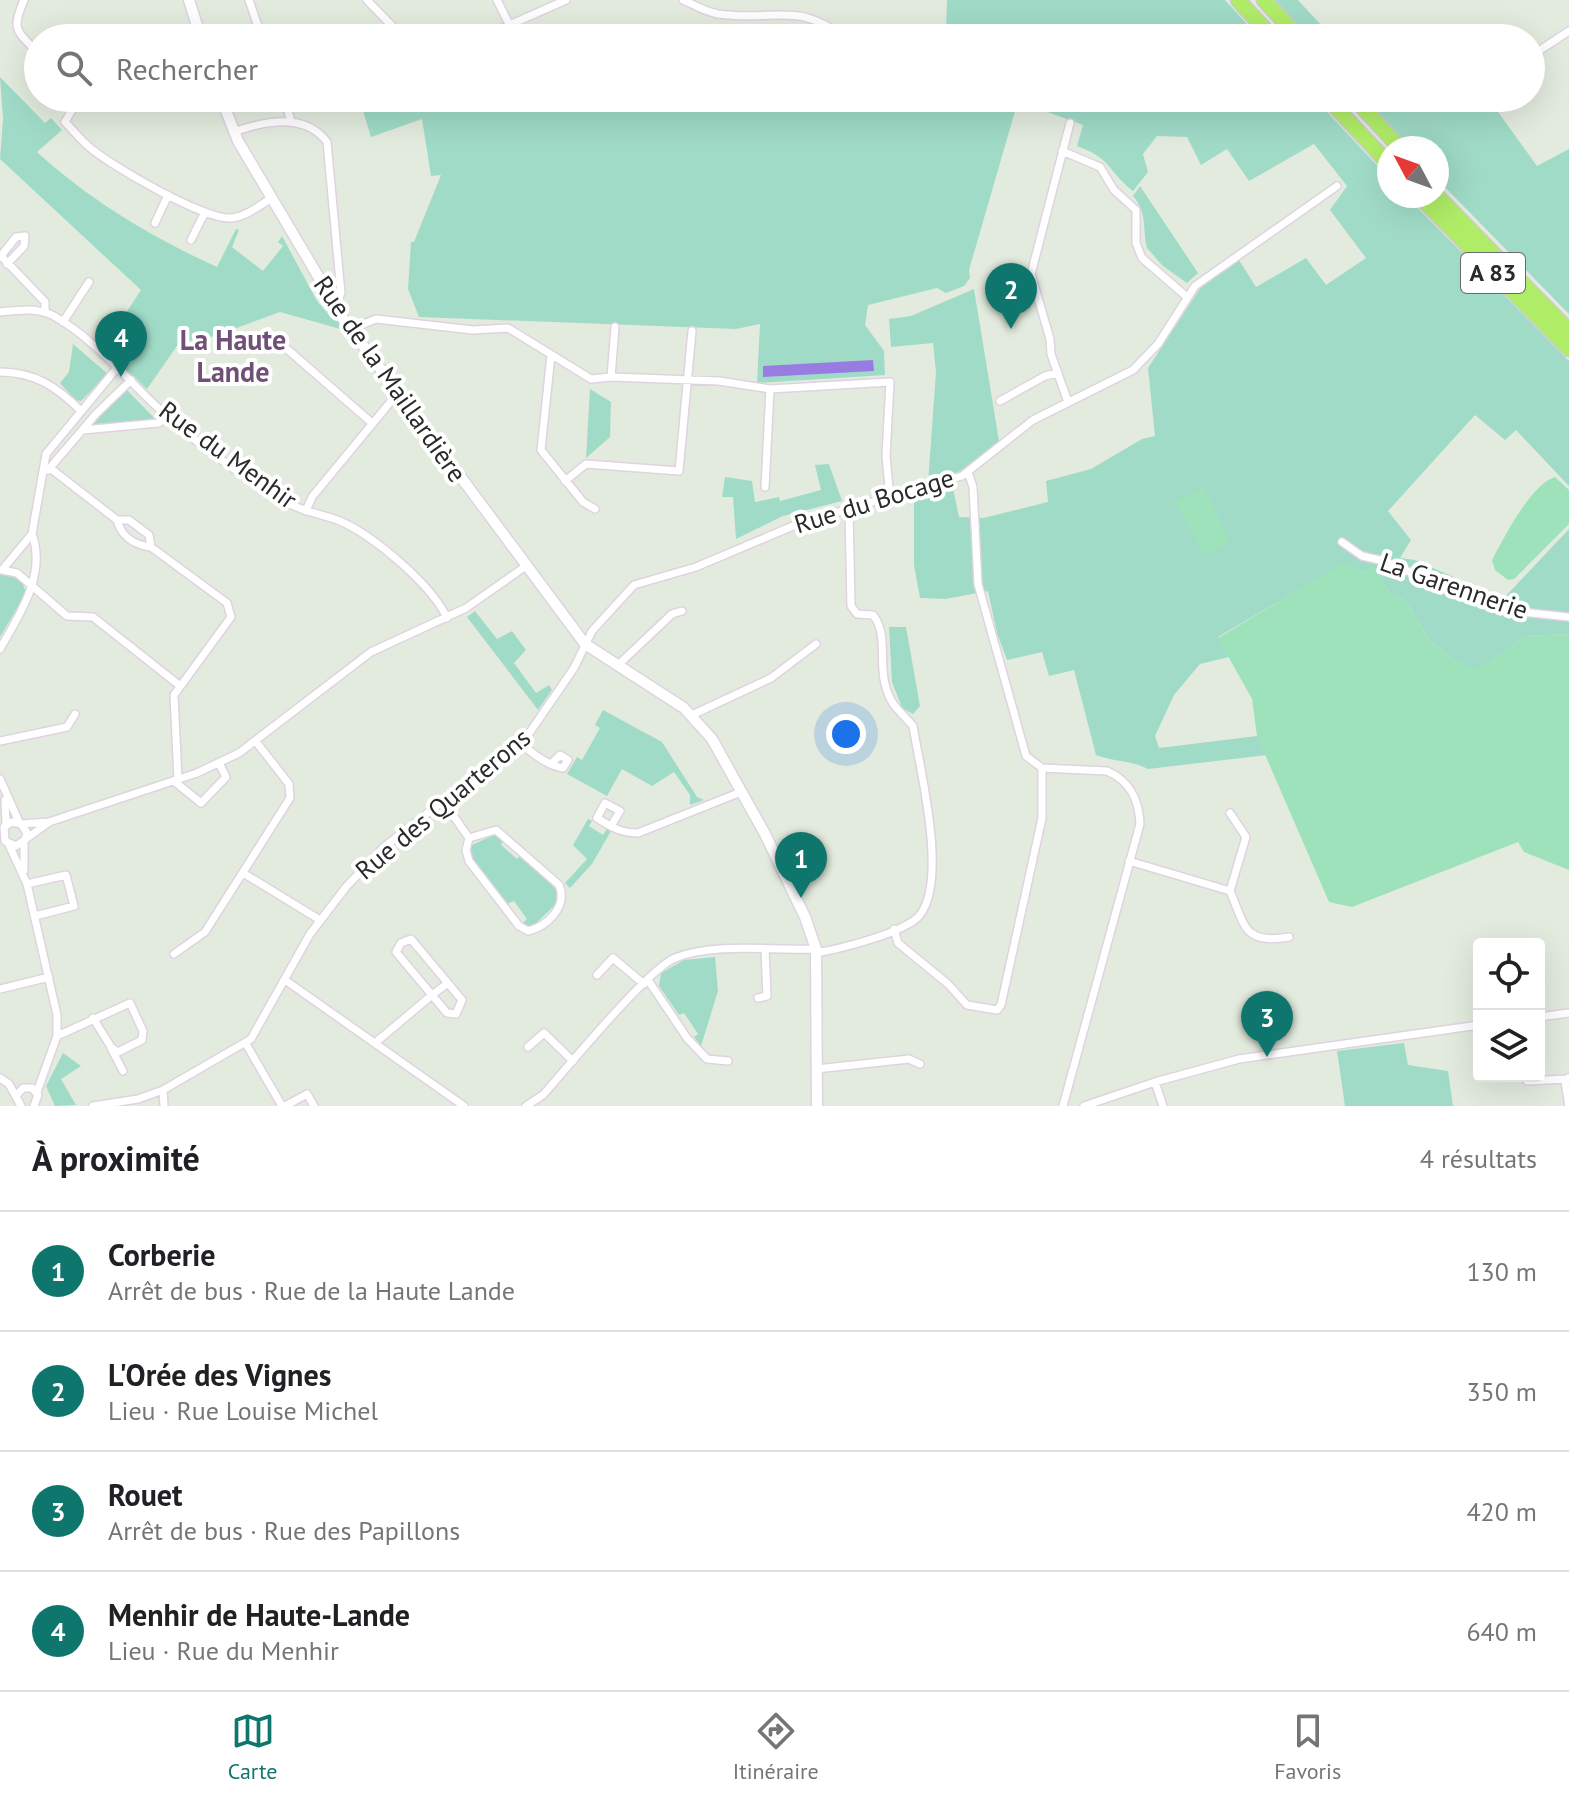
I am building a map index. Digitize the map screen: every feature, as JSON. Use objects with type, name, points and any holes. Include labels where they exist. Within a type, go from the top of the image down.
[{"type":"highway","points":[[1238,0],[1260,24]]},
{"type":"highway","points":[[1256,0],[1277,24]]},
{"type":"highway","points":[[1264,0],[1286,24]]},
{"type":"highway","points":[[1340,112],[1377,151]]},
{"type":"highway","points":[[1358,112],[1381,136]]},
{"type":"highway","points":[[1367,112],[1389,136]]},
{"type":"highway","points":[[1449,199],[1569,321]]},
{"type":"highway","name":"A 83","points":[[1431,208],[1569,349]]},
{"type":"highway","name":"A 83","points":[[1449,208],[1569,331]]},
{"type":"street","points":[[24,0],[15,22],[24,38]]},
{"type":"street","points":[[189,0],[197,24]]},
{"type":"street","points":[[249,0],[257,24]]},
{"type":"street","points":[[367,0],[390,24]]},
{"type":"street","points":[[497,0],[509,24]]},
{"type":"street","points":[[514,24],[566,0]]},
{"type":"street","points":[[683,0],[719,14],[796,5]]},
{"type":"street","points":[[824,14],[833,24]]},
{"type":"street","points":[[1545,47],[1569,31]]},
{"type":"street","points":[[71,112],[65,122],[90,148],[168,195],[205,212],[232,218],[270,199]]},
{"type":"street","name":"Rue de la Maillardière","points":[[226,112],[270,199],[335,306],[397,394],[585,644],[692,715],[712,739],[805,917],[816,951]]},
{"type":"street","points":[[288,112],[291,121]]},
{"type":"street","points":[[234,132],[291,121],[312,128],[329,146],[341,299],[335,306]]},
{"type":"street","points":[[1068,402],[1031,274],[1070,123]]},
{"type":"street","points":[[1062,151],[1103,170],[1114,190],[1136,210],[1136,243],[1142,258],[1187,297]]},
{"type":"street","name":"Rue du Bocage","points":[[585,644],[592,631],[634,585],[696,567],[800,523],[968,472],[1033,420],[1133,370],[1148,358],[1187,297],[1210,272],[1337,186]]},
{"type":"street","points":[[155,223],[168,195]]},
{"type":"street","points":[[191,240],[205,212]]},
{"type":"street","points":[[7,264],[45,302],[45,312]]},
{"type":"street","points":[[63,322],[89,282]]},
{"type":"street","name":"Rue du Menhir","points":[[0,312],[45,312],[63,322],[131,380],[168,418],[287,502],[341,522],[395,560],[431,589],[447,618]]},
{"type":"street","points":[[351,329],[376,319],[473,330],[508,328],[591,379],[687,380],[770,389],[890,382],[886,456],[890,498]]},
{"type":"street","points":[[611,377],[615,327]]},
{"type":"street","points":[[565,481],[586,464],[679,471],[692,331]]},
{"type":"street","points":[[287,349],[372,423]]},
{"type":"street","points":[[551,355],[541,450],[583,502],[595,509]]},
{"type":"street","points":[[0,649],[32,588],[37,556],[32,534],[46,454],[117,368]]},
{"type":"street","points":[[0,372],[15,372],[50,384],[81,411]]},
{"type":"street","points":[[1000,401],[1045,376],[1058,373]]},
{"type":"street","points":[[42,478],[131,380]]},
{"type":"street","points":[[765,487],[770,389]]},
{"type":"street","points":[[306,511],[312,497],[397,394]]},
{"type":"street","points":[[83,430],[158,423],[168,418]]},
{"type":"street","points":[[50,468],[117,520],[120,531],[139,546],[151,547],[227,603],[231,617],[174,695],[176,780],[201,803],[226,777],[219,763]]},
{"type":"street","points":[[968,472],[973,487],[978,584],[1026,756],[1042,768],[1107,771],[1126,782],[1139,810],[1140,824],[1063,1106]]},
{"type":"street","points":[[526,1106],[543,1095],[646,982],[674,959],[720,950],[842,949],[894,929],[920,914],[934,865],[913,726],[898,714],[884,683],[880,623],[873,615],[857,614],[851,606],[849,510]]},
{"type":"street","points":[[117,520],[129,520],[149,535],[151,547]]},
{"type":"street","points":[[1,570],[32,534]]},
{"type":"street","name":"La Garennerie","points":[[1342,542],[1362,556],[1384,561],[1511,611],[1569,617]]},
{"type":"street","points":[[3,827],[49,822],[219,763],[257,743],[371,652],[447,618],[526,566]]},
{"type":"street","points":[[1,570],[17,573],[67,616],[93,617],[179,685]]},
{"type":"street","points":[[617,666],[672,614],[682,611]]},
{"type":"street","name":"Rue des Quarterons","points":[[93,1106],[129,1101],[163,1090],[246,1044],[264,1022],[320,920],[384,847],[520,743],[546,712],[585,644]]},
{"type":"street","points":[[692,715],[771,678],[816,644]]},
{"type":"street","points":[[0,741],[67,727],[75,714]]},
{"type":"street","points":[[174,954],[205,932],[290,798],[289,784],[257,743]]},
{"type":"street","points":[[520,743],[551,764]]},
{"type":"street","points":[[894,929],[898,943],[948,984],[967,1005],[997,1010],[1001,1005],[1042,818],[1042,768]]},
{"type":"street","points":[[0,781],[4,794],[27,833],[24,873],[57,1015],[57,1036],[51,1058],[40,1077],[34,1106]]},
{"type":"street","points":[[611,826],[623,833],[638,833],[741,792]]},
{"type":"street","points":[[4,794],[3,838],[24,873]]},
{"type":"street","points":[[443,801],[469,838],[466,850],[469,861],[519,926],[528,931],[540,928],[562,904],[564,895],[559,885],[504,834],[496,830],[469,838]]},
{"type":"street","points":[[1230,813],[1246,837],[1230,891],[1242,926],[1248,933],[1274,939],[1289,937]]},
{"type":"street","points":[[6,844],[19,845],[49,822]]},
{"type":"street","points":[[1129,861],[1230,891]]},
{"type":"street","points":[[243,873],[320,920]]},
{"type":"street","points":[[27,884],[66,875],[74,906],[35,916]]},
{"type":"street","points":[[411,939],[462,1000],[456,1014],[447,1013],[432,995],[396,952],[401,943],[411,939]]},
{"type":"street","points":[[758,998],[767,996],[765,950]]},
{"type":"street","points":[[816,951],[817,1106]]},
{"type":"street","points":[[597,975],[613,958],[646,982],[687,1038],[707,1059],[728,1061]]},
{"type":"street","points":[[0,989],[49,977]]},
{"type":"street","points":[[285,980],[461,1106]]},
{"type":"street","points":[[375,1043],[448,983]]},
{"type":"street","points":[[57,1036],[130,1003],[143,1031],[142,1040],[118,1052],[111,1047]]},
{"type":"street","points":[[1545,1016],[1569,1013]]},
{"type":"street","points":[[93,1018],[123,1071]]},
{"type":"street","points":[[1084,1106],[1239,1059],[1305,1047],[1473,1026]]},
{"type":"street","points":[[528,1047],[544,1033],[573,1061]]},
{"type":"street","points":[[246,1044],[284,1106],[307,1094],[314,1106]]},
{"type":"street","points":[[816,1069],[909,1059],[920,1064]]},
{"type":"street","points":[[17,1102],[24,1087],[40,1077]]},
{"type":"street","points":[[0,1078],[37,1094],[46,1106]]},
{"type":"street","points":[[1545,1080],[1567,1079],[1569,1106]]},
{"type":"street","points":[[1155,1082],[1163,1106]]},
{"type":"street","points":[[9,1084],[17,1102]]},
{"type":"street","points":[[163,1090],[164,1106]]},
{"type":"shaded area","points":[[947,0],[1225,0],[1247,24],[946,24]]},
{"type":"shaded area","points":[[1271,0],[1298,0],[1320,24],[1292,24]]},
{"type":"shaded area","points":[[0,77],[24,102],[24,112],[34,112],[45,123],[51,118],[62,130],[37,152],[100,202],[145,230],[217,267],[236,229],[239,230],[232,247],[263,271],[283,246],[278,242],[282,236],[317,301],[330,316],[334,313],[344,330],[280,312],[215,336],[179,343],[147,389],[103,348],[141,290],[0,159],[3,119]]},
{"type":"shaded area","points":[[363,112],[1015,112],[969,270],[970,278],[964,286],[946,293],[937,288],[868,305],[865,325],[884,351],[885,375],[757,383],[760,324],[736,329],[419,317],[408,289],[411,242],[414,242],[441,175],[431,176],[422,119],[371,137]]},
{"type":"shaded area","points":[[1048,112],[1327,112],[1377,165],[1377,208],[1418,208],[1569,361],[1569,486],[1516,430],[1505,440],[1475,415],[1388,511],[1411,540],[1400,558],[1415,560],[1503,599],[1569,529],[1569,634],[1525,636],[1476,671],[1451,658],[1429,640],[1405,600],[1390,594],[1375,568],[1362,572],[1345,563],[1218,637],[1229,657],[1200,664],[1174,695],[1155,736],[1159,748],[1257,736],[1267,755],[1148,769],[1096,755],[1074,670],[1049,676],[1042,652],[1007,660],[997,633],[988,591],[945,599],[920,598],[914,565],[914,495],[941,485],[953,488],[959,517],[983,518],[1048,502],[1046,481],[1091,469],[1142,439],[1155,436],[1148,368],[1201,287],[1239,260],[1256,287],[1306,258],[1326,285],[1366,258],[1330,210],[1347,186],[1314,144],[1249,181],[1227,149],[1201,165],[1187,137],[1157,136],[1143,154],[1148,172],[1133,191],[1098,156],[1077,146],[1083,125]]},
{"type":"shaded area","points":[[1374,112],[1498,112],[1537,166],[1569,149],[1569,314],[1449,191],[1449,136],[1397,136]]},
{"type":"shaded area","points":[[1140,186],[1198,273],[1187,283],[1163,266],[1147,248],[1143,215],[1133,196]]},
{"type":"shaded area","points":[[974,289],[999,441],[963,470],[928,483],[936,372],[933,343],[891,347],[889,319],[911,316]]},
{"type":"shaded area","points":[[73,344],[108,374],[81,401],[75,400],[60,383],[69,372]]},
{"type":"shaded area","points":[[873,360],[874,371],[763,377],[763,366]]},
{"type":"shaded area","points":[[126,389],[156,420],[89,426]]},
{"type":"shaded area","points":[[590,389],[611,402],[610,437],[586,458]]},
{"type":"shaded area","points":[[829,464],[842,501],[783,516],[736,539],[733,497],[722,497],[725,477],[752,481],[755,502],[779,497],[780,501],[821,490],[815,465]]},
{"type":"shaded area","points":[[3,572],[22,581],[26,593],[0,637],[0,573]]},
{"type":"shaded area","points":[[475,611],[497,639],[512,631],[526,650],[514,663],[536,693],[549,685],[552,690],[538,710],[467,617]]},
{"type":"shaded area","points":[[889,627],[906,627],[920,706],[913,714],[898,706],[901,705],[892,682]]},
{"type":"shaded area","points":[[603,710],[662,742],[697,797],[704,800],[690,805],[690,795],[674,772],[652,786],[622,769],[607,796],[567,774],[577,757],[582,760],[600,728],[595,725]]},
{"type":"shaded area","points":[[588,819],[592,821],[589,826],[603,835],[607,829],[611,831],[592,864],[570,888],[565,883],[587,859],[573,845]]},
{"type":"shaded area","points":[[496,834],[504,839],[501,845],[517,859],[521,855],[558,891],[556,904],[532,927],[522,924],[527,919],[514,901],[507,904],[470,855],[472,845]]},
{"type":"shaded area","points":[[715,957],[718,991],[701,1046],[694,1037],[698,1034],[684,1013],[679,1015],[659,986],[661,973],[684,960]]},
{"type":"shaded area","points":[[1404,1043],[1408,1065],[1448,1071],[1453,1106],[1345,1106],[1337,1051]]},
{"type":"shaded area","points":[[63,1053],[81,1066],[61,1079],[76,1105],[55,1106],[46,1086]]},
{"type":"green space","points":[[1555,477],[1569,490],[1569,524],[1514,579],[1508,580],[1495,570],[1492,560],[1528,500],[1546,481]]},
{"type":"green space","points":[[1204,487],[1230,542],[1204,555],[1175,502]]},
{"type":"green space","points":[[1345,562],[1362,572],[1375,567],[1390,594],[1405,600],[1429,640],[1451,658],[1476,670],[1525,636],[1569,634],[1569,870],[1524,852],[1518,842],[1352,907],[1329,902],[1257,736],[1252,699],[1218,638]]},
{"type":"place","name":"L'Orée des Vignes","points":[[1011,329]]},
{"type":"place","name":"Menhir de Haute-Lande","points":[[121,377]]},
{"type":"place","name":"Corberie","points":[[801,898]]},
{"type":"place","name":"Rouet","points":[[1267,1057]]},
{"type":"district","name":"La Haute Lande","points":[[233,356]]}]
